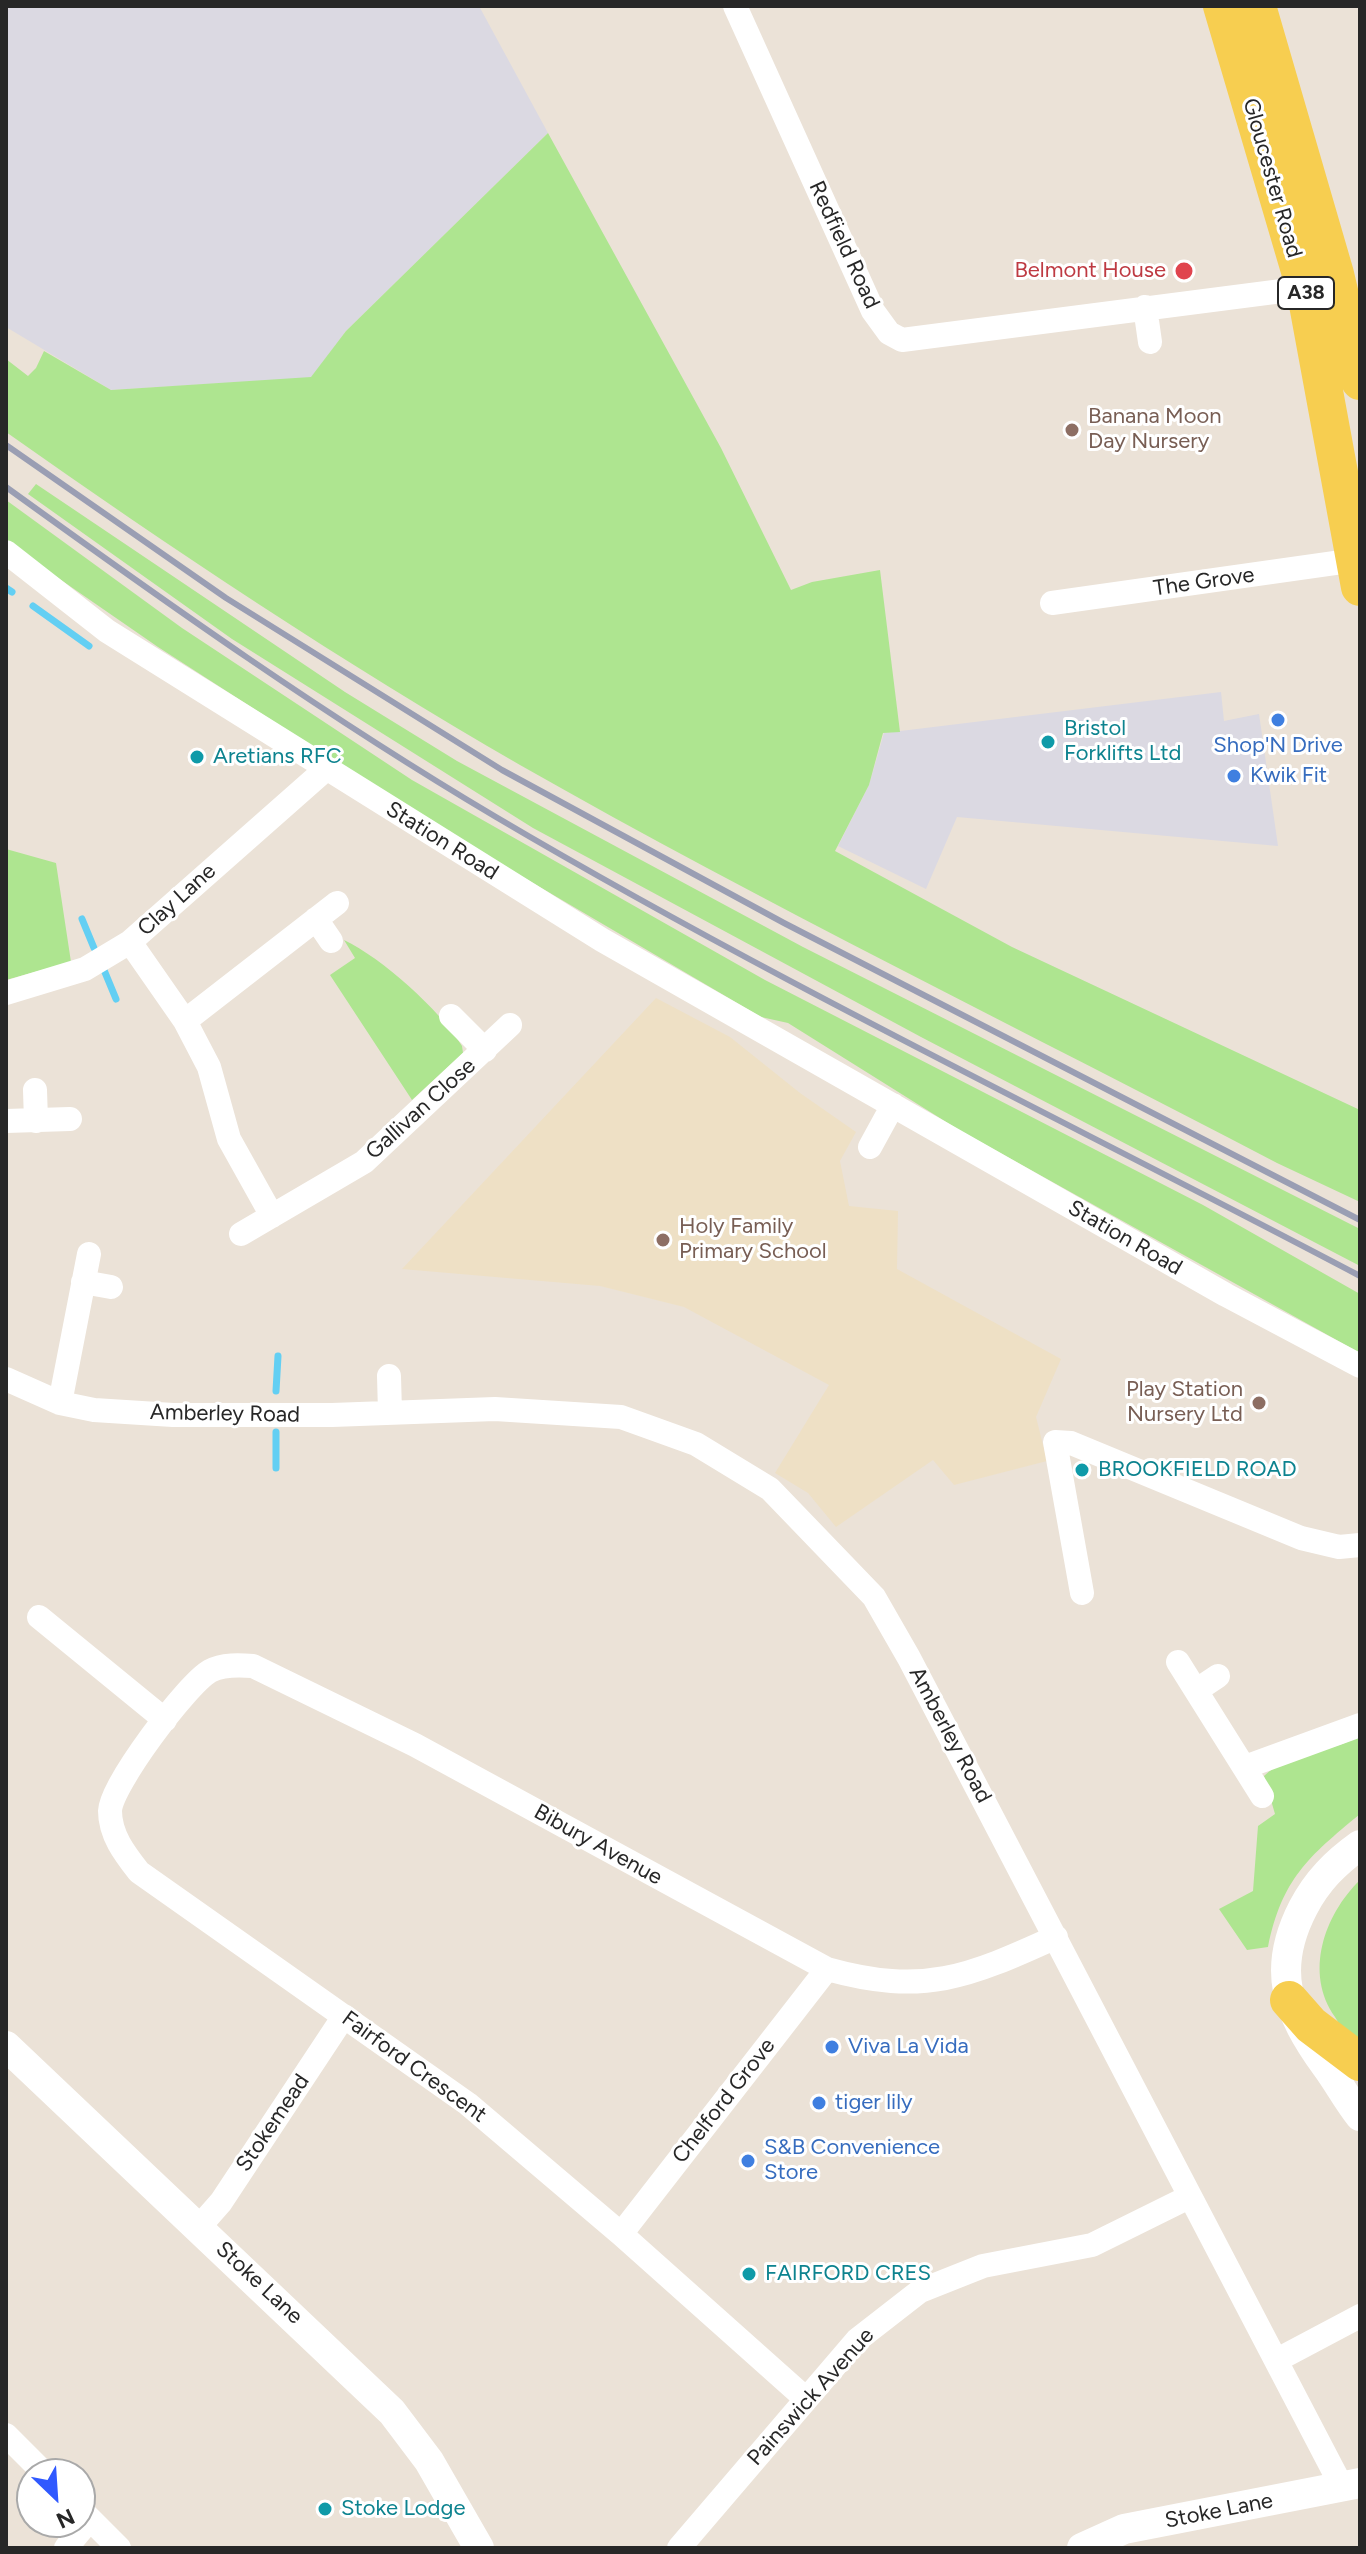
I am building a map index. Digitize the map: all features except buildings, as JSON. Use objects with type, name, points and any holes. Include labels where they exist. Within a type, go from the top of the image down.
[{"type":"main road","name":"Gloucester Road","points":[[1222,6],[1305,288],[1358,574]]},
{"type":"main road","name":"Gloucester Road","points":[[1257,6],[1335,274],[1360,381]]},
{"type":"main road","points":[[1289,2000],[1344,2065]]},
{"type":"street","name":"Redfield Road","points":[[735,6],[873,311],[889,333],[902,340],[1305,288]]},
{"type":"street","points":[[1145,307],[1150,342]]},
{"type":"street","name":"Station Road","points":[[6,552],[107,631],[602,940],[1226,1295],[1360,1366]]},
{"type":"street","name":"The Grove","points":[[1052,603],[1358,574]]},
{"type":"street","name":"Clay Lane","points":[[6,993],[85,969],[130,942],[326,769]]},
{"type":"street","points":[[185,1021],[337,903]]},
{"type":"street","points":[[316,919],[331,941]]},
{"type":"street","points":[[130,942],[185,1021],[209,1067],[229,1139],[272,1216]]},
{"type":"street","name":"Gallivan Close","points":[[451,1016],[485,1050]]},
{"type":"street","name":"Gallivan Close","points":[[241,1234],[364,1162],[510,1025]]},
{"type":"street","points":[[35,1090],[36,1121]]},
{"type":"street","points":[[870,1147],[893,1105]]},
{"type":"street","points":[[6,1121],[70,1119]]},
{"type":"street","points":[[60,1403],[89,1254]]},
{"type":"street","points":[[83,1282],[111,1287]]},
{"type":"street","points":[[389,1376],[390,1412]]},
{"type":"street","name":"Amberley Road","points":[[6,1379],[60,1403],[94,1410],[173,1415],[495,1409],[621,1417],[696,1444],[770,1489],[874,1597],[1056,1937],[1189,2197],[1277,2360],[1351,2485]]},
{"type":"street","points":[[1082,1593],[1055,1442],[1071,1443],[1301,1538],[1339,1547],[1360,1545]]},
{"type":"street","points":[[39,1617],[165,1720]]},
{"type":"street","points":[[1178,1662],[1262,1796]]},
{"type":"street","name":"Bibury Avenue","points":[[165,1720],[210,1671],[239,1665],[266,1670],[415,1745],[827,1969],[894,1983],[931,1982],[971,1973],[1056,1937]]},
{"type":"street","points":[[1197,1690],[1218,1676]]},
{"type":"street","name":"Fairford Crescent","points":[[165,1720],[114,1792],[110,1809],[120,1848],[139,1872],[468,2104],[621,2234],[806,2399]]},
{"type":"street","points":[[1245,1767],[1360,1725]]},
{"type":"street","points":[[1289,2000],[1284,1961],[1291,1932],[1314,1888],[1337,1861],[1360,1845]]},
{"type":"street","name":"Chelford Grove","points":[[621,2234],[827,1969]]},
{"type":"street","name":"Stokemead","points":[[199,2227],[221,2202],[344,2016]]},
{"type":"street","name":"Stoke Lane","points":[[6,2046],[392,2412],[429,2461],[479,2548]]},
{"type":"street","points":[[1344,2065],[1360,2089]]},
{"type":"street","points":[[1344,2065],[1360,2116]]},
{"type":"street","name":"Painswick Avenue","points":[[679,2548],[857,2340],[920,2291],[983,2266],[1092,2245],[1189,2197]]},
{"type":"street","points":[[1277,2360],[1360,2316]]},
{"type":"street","points":[[6,2435],[29,2458]]},
{"type":"street","name":"Stoke Lane","points":[[1082,2548],[1124,2529],[1351,2485]]},
{"type":"street","points":[[96,2525],[119,2548]]},
{"type":"shaded area","points":[[6,6],[479,6],[548,133],[346,331],[311,378],[111,390],[6,327]]},
{"type":"shaded area","points":[[1221,692],[1224,721],[1259,714],[1278,846],[957,817],[926,889],[838,846],[869,785],[884,733]]},
{"type":"shaded area","name":"Holy Family Primary School","points":[[656,998],[730,1037],[800,1093],[856,1132],[840,1161],[849,1206],[898,1211],[897,1269],[1061,1359],[1036,1417],[1047,1461],[954,1485],[933,1460],[836,1527],[808,1493],[775,1473],[829,1385],[684,1307],[600,1286],[402,1269]]},
{"type":"green space","points":[[548,133],[721,448],[791,590],[812,582],[880,570],[900,732],[883,733],[869,785],[835,851],[1012,947],[1360,1110],[1360,1202],[1277,1163],[801,918],[520,765],[388,687],[259,604],[6,432],[6,359],[28,376],[36,368],[44,351],[111,390],[311,377],[346,331]]},
{"type":"green space","points":[[36,484],[345,692],[457,761],[803,947],[1360,1229],[1360,1266],[921,1037],[533,828],[232,639],[28,494]]},
{"type":"green space","points":[[6,500],[182,628],[412,780],[765,980],[1203,1205],[1360,1294],[1360,1353],[959,1130],[788,1023],[761,1017],[436,826],[158,647],[6,542]]},
{"type":"green space","points":[[6,849],[56,863],[71,962],[6,980]]},
{"type":"green space","points":[[344,940],[409,986],[440,1017],[462,1046],[463,1053],[412,1100],[330,975],[355,958]]},
{"type":"green space","points":[[1360,1736],[1360,1814],[1300,1871],[1281,1904],[1268,1947],[1247,1950],[1219,1909],[1253,1891],[1258,1826],[1275,1814],[1264,1776],[1297,1757]]},
{"type":"green space","points":[[1360,1880],[1360,2044],[1343,2029],[1326,2000],[1320,1964],[1328,1927],[1347,1894]]},
{"type":"waterway","points":[[6,588],[12,592]]},
{"type":"waterway","points":[[33,606],[89,646]]},
{"type":"waterway","points":[[82,919],[94,948]]},
{"type":"waterway","points":[[104,970],[116,999]]},
{"type":"waterway","points":[[276,1391],[278,1356]]},
{"type":"waterway","points":[[276,1432],[276,1468]]},
{"type":"railway","points":[[6,445],[226,598],[502,770],[784,923],[1360,1220]]},
{"type":"railway","points":[[6,487],[186,616],[309,699],[496,817],[817,995],[1360,1276]]},
{"type":"place","name":"Belmont House","points":[[1184,271]]},
{"type":"place","name":"Banana Moon Day Nursery","points":[[1072,430]]},
{"type":"place","name":"Shop'N Drive","points":[[1278,720]]},
{"type":"place","name":"Bristol Forklifts Ltd","points":[[1048,742]]},
{"type":"place","name":"Aretians RFC","points":[[197,757]]},
{"type":"place","name":"Kwik Fit","points":[[1234,776]]},
{"type":"place","name":"Holy Family Primary School","points":[[663,1240]]},
{"type":"place","name":"Play Station Nursery Ltd","points":[[1259,1403]]},
{"type":"place","name":"BROOKFIELD ROAD","points":[[1082,1470]]},
{"type":"place","name":"Viva La Vida","points":[[832,2047]]},
{"type":"place","name":"tiger lily","points":[[819,2103]]},
{"type":"place","name":"S&B Convenience Store","points":[[748,2161]]},
{"type":"place","name":"FAIRFORD CRES","points":[[749,2274]]},
{"type":"place","name":"Stoke Lodge","points":[[325,2509]]}]
